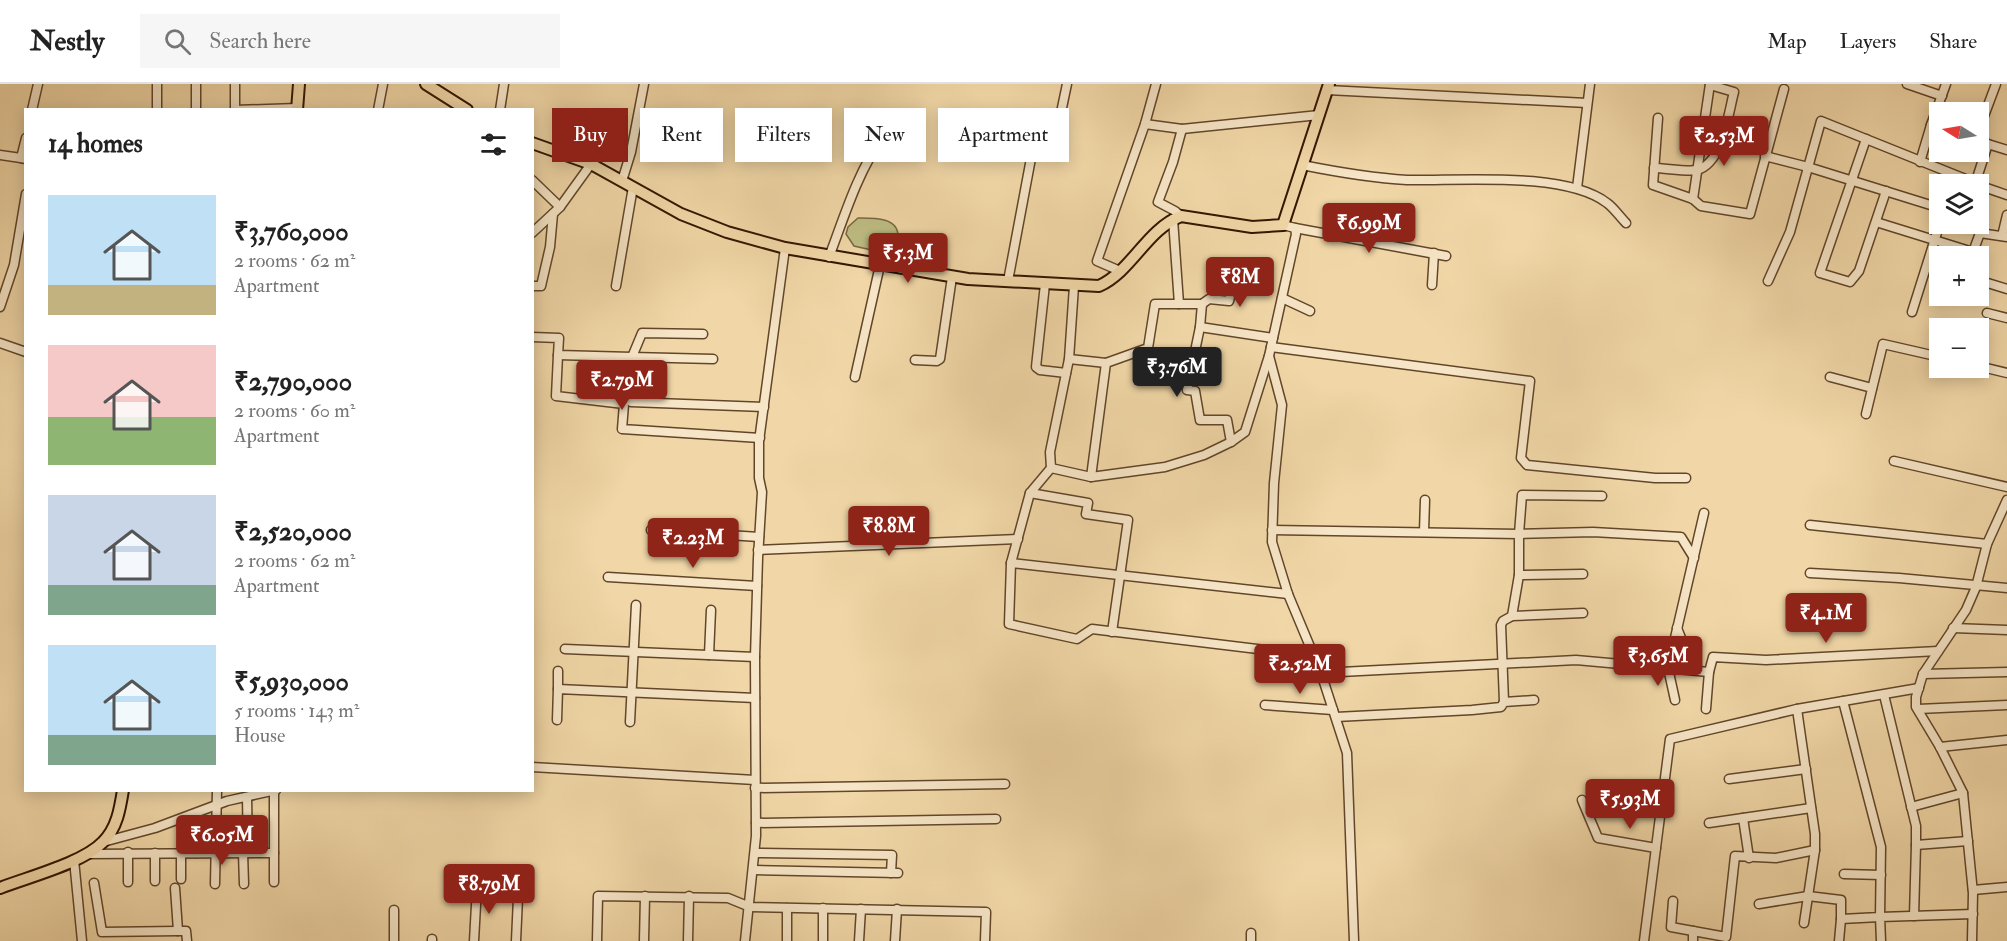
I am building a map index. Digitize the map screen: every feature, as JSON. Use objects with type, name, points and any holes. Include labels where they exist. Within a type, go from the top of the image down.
[{"type":"main road","points":[[297,108],[299,84]]},
{"type":"main road","points":[[426,84],[464,108]]},
{"type":"main road","points":[[534,144],[591,164],[690,217],[727,232],[785,248],[952,277],[1099,286],[1108,282],[1120,271],[1157,231],[1177,218],[1252,227],[1283,225],[1328,87]]},
{"type":"main road","points":[[0,888],[74,860],[104,842],[116,823],[123,792]]},
{"type":"street","points":[[32,108],[38,84]]},
{"type":"street","points":[[157,84],[158,108]]},
{"type":"street","points":[[196,84],[196,108]]},
{"type":"street","points":[[235,84],[235,108]]},
{"type":"street","points":[[378,108],[383,84]]},
{"type":"street","points":[[500,108],[504,84]]},
{"type":"street","points":[[622,181],[631,152],[644,84]]},
{"type":"street","points":[[1008,281],[1032,153],[1052,155],[1067,84]]},
{"type":"street","points":[[1120,271],[1097,261],[1145,124],[1156,84]]},
{"type":"street","points":[[1430,95],[1431,84]]},
{"type":"street","points":[[1577,188],[1590,84]]},
{"type":"street","points":[[1907,84],[1942,96]]},
{"type":"street","points":[[1941,102],[1946,84]]},
{"type":"street","points":[[1989,103],[1996,84]]},
{"type":"street","points":[[1654,168],[1697,170],[1714,158],[1734,92],[1710,85],[1697,170],[1693,199]]},
{"type":"street","points":[[1328,87],[1587,103]]},
{"type":"street","points":[[1658,118],[1653,185],[1693,199],[1701,206],[1750,214],[1784,89]]},
{"type":"street","points":[[1145,124],[1182,129],[1318,115]]},
{"type":"street","points":[[1768,281],[1790,232],[1821,121],[1951,174]]},
{"type":"street","points":[[1179,304],[1177,218],[1175,211],[1158,202],[1182,129]]},
{"type":"street","points":[[1866,139],[1820,273],[1850,282],[1859,271],[1886,191]]},
{"type":"street","points":[[1920,162],[1929,141]]},
{"type":"street","points":[[1989,144],[2007,150]]},
{"type":"street","points":[[0,155],[23,158]]},
{"type":"street","points":[[1765,156],[1929,205]]},
{"type":"street","points":[[829,257],[851,200],[869,162]]},
{"type":"street","points":[[534,231],[560,207],[591,164]]},
{"type":"street","points":[[1302,165],[1364,177],[1407,180],[1516,180],[1577,188],[1606,203],[1626,223]]},
{"type":"street","points":[[534,182],[560,207]]},
{"type":"street","points":[[616,286],[633,187]]},
{"type":"street","points":[[1989,188],[2007,195]]},
{"type":"street","points":[[0,307],[14,265],[24,207]]},
{"type":"street","points":[[534,286],[541,286],[550,247],[553,214]]},
{"type":"street","points":[[1975,246],[1980,233],[2004,236],[2007,215]]},
{"type":"street","points":[[1876,222],[1949,246]]},
{"type":"street","points":[[1283,225],[1446,256]]},
{"type":"street","points":[[1051,468],[1091,477],[1165,467],[1204,455],[1232,442],[1245,432],[1270,352],[1296,234],[1295,228]]},
{"type":"street","points":[[1912,312],[1936,234]]},
{"type":"street","points":[[745,941],[756,853],[755,657],[762,492],[759,478],[760,438],[785,248]]},
{"type":"street","points":[[1432,285],[1434,253]]},
{"type":"street","points":[[855,377],[880,265]]},
{"type":"street","points":[[1069,359],[1106,363],[1148,348],[1155,304],[1202,304],[1209,299],[1229,302],[1235,276]]},
{"type":"street","points":[[915,360],[937,361],[940,359],[952,277]]},
{"type":"street","points":[[1989,283],[2007,289]]},
{"type":"street","points":[[1045,284],[1036,367],[1040,370],[1066,373]]},
{"type":"street","points":[[1074,286],[1069,359],[1050,452],[1051,468],[1030,493],[1011,564],[1009,624],[1077,639],[1092,629],[1315,656]]},
{"type":"street","points":[[1282,298],[1310,311]]},
{"type":"street","points":[[1202,304],[1200,327],[1187,390],[1196,391],[1200,420],[1227,420],[1232,442]]},
{"type":"street","points":[[1988,313],[2007,318]]},
{"type":"street","points":[[1200,327],[1273,338]]},
{"type":"street","points":[[703,334],[642,333],[632,357],[622,429],[760,438]]},
{"type":"street","points":[[534,337],[559,338],[556,396],[627,403],[764,407]]},
{"type":"street","points":[[0,343],[24,351]]},
{"type":"street","points":[[1866,414],[1883,344],[1929,354]]},
{"type":"street","points":[[1270,352],[1530,381],[1521,458],[1527,465],[1655,478],[1686,478]]},
{"type":"street","points":[[1270,352],[1282,405],[1274,483],[1272,542],[1288,594],[1315,656],[1347,753],[1354,941]]},
{"type":"street","points":[[558,356],[713,359]]},
{"type":"street","points":[[1091,477],[1106,363]]},
{"type":"street","points":[[1989,369],[2007,373]]},
{"type":"street","points":[[1830,377],[1872,388]]},
{"type":"street","points":[[1894,461],[2007,487]]},
{"type":"street","points":[[1030,493],[1088,503],[1086,514],[1128,520],[1112,632]]},
{"type":"street","points":[[1512,616],[1519,575],[1522,495],[1602,496]]},
{"type":"street","points":[[1424,532],[1425,500]]},
{"type":"street","points":[[1972,941],[1973,890],[1963,793],[1918,710],[1916,697],[1923,674],[1966,610],[1976,586],[1987,544],[2007,500]]},
{"type":"street","points":[[1675,700],[1668,668],[1704,513]]},
{"type":"street","points":[[1810,525],[1987,544]]},
{"type":"street","points":[[651,530],[759,537]]},
{"type":"street","points":[[1272,530],[1519,534],[1593,532],[1681,537],[1694,558]]},
{"type":"street","points":[[758,550],[1018,539]]},
{"type":"street","points":[[1011,564],[1288,594]]},
{"type":"street","points":[[1810,573],[2007,588]]},
{"type":"street","points":[[1519,575],[1583,574]]},
{"type":"street","points":[[608,577],[757,586]]},
{"type":"street","points":[[630,722],[636,605]]},
{"type":"street","points":[[709,655],[711,610]]},
{"type":"street","points":[[1265,705],[1335,713],[1472,710],[1502,707],[1504,702],[1503,621],[1512,616],[1583,613]]},
{"type":"street","points":[[1677,628],[1694,670]]},
{"type":"street","points":[[1953,628],[2007,630]]},
{"type":"street","points":[[565,649],[755,657]]},
{"type":"street","points":[[1706,709],[1709,672],[1713,657],[1766,660],[1938,651]]},
{"type":"street","points":[[1321,673],[1576,660],[1709,672]]},
{"type":"street","points":[[556,720],[558,671]]},
{"type":"street","points":[[1923,674],[2007,672]]},
{"type":"street","points":[[1644,941],[1670,739],[1797,710],[1919,688]]},
{"type":"street","points":[[558,689],[755,698]]},
{"type":"street","points":[[1884,695],[1916,826],[1914,916]]},
{"type":"street","points":[[1504,702],[1534,700]]},
{"type":"street","points":[[1843,701],[1881,846],[1881,941]]},
{"type":"street","points":[[1918,710],[2007,705]]},
{"type":"street","points":[[1797,710],[1815,850],[1804,923]]},
{"type":"street","points":[[1940,747],[2007,740]]},
{"type":"street","points":[[534,767],[755,784],[1005,783]]},
{"type":"street","points":[[1729,779],[1806,769]]},
{"type":"street","points":[[215,884],[217,792]]},
{"type":"street","points":[[104,842],[155,828],[216,806],[270,792]]},
{"type":"street","points":[[274,882],[275,792]]},
{"type":"street","points":[[1911,807],[1963,793]]},
{"type":"street","points":[[244,884],[247,797]]},
{"type":"street","points":[[1582,801],[1598,838],[1656,848]]},
{"type":"street","points":[[1709,824],[1811,808]]},
{"type":"street","points":[[191,815],[196,853]]},
{"type":"street","points":[[1743,818],[1749,858]]},
{"type":"street","points":[[756,823],[996,819]]},
{"type":"street","points":[[1916,845],[1968,841]]},
{"type":"street","points":[[1673,901],[1671,927],[1693,936],[1726,937],[1735,856],[1776,858],[1815,850]]},
{"type":"street","points":[[128,852],[128,882]]},
{"type":"street","points":[[155,853],[155,881]]},
{"type":"street","points":[[181,853],[182,879]]},
{"type":"street","points":[[86,854],[274,853]]},
{"type":"street","points":[[754,870],[895,873],[892,855],[756,853]]},
{"type":"street","points":[[74,860],[82,941]]},
{"type":"street","points":[[1844,874],[1881,874]]},
{"type":"street","points":[[516,941],[519,876]]},
{"type":"street","points":[[94,883],[102,932],[118,936],[145,936],[186,931],[187,941]]},
{"type":"street","points":[[474,941],[477,887]]},
{"type":"street","points":[[1973,890],[2007,887]]},
{"type":"street","points":[[175,888],[178,931]]},
{"type":"street","points":[[597,941],[598,896],[728,898],[750,907],[986,912],[985,941]]},
{"type":"street","points":[[644,941],[645,896]]},
{"type":"street","points":[[688,941],[689,896]]},
{"type":"street","points":[[1759,904],[1808,896],[1841,900],[1839,941]]},
{"type":"street","points":[[787,908],[787,941]]},
{"type":"street","points":[[823,908],[823,941]]},
{"type":"street","points":[[859,941],[861,909]]},
{"type":"street","points":[[895,941],[897,909]]},
{"type":"street","points":[[394,910],[394,941]]},
{"type":"street","points":[[1841,919],[1973,914]]},
{"type":"shaded area","points":[[858,218],[884,220],[894,226],[898,240],[889,254],[854,246],[846,234],[848,227]]}]
